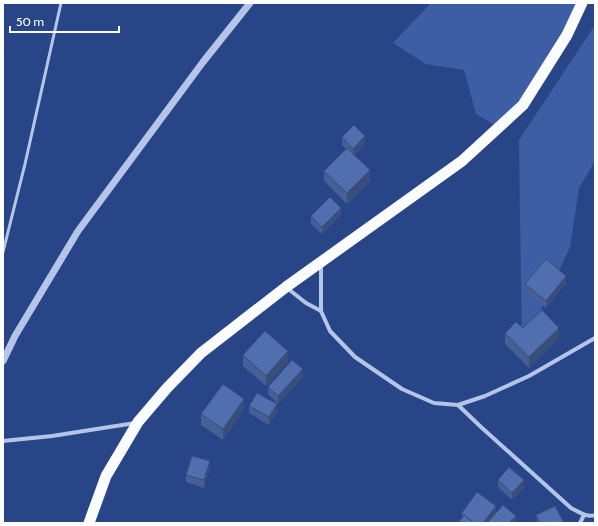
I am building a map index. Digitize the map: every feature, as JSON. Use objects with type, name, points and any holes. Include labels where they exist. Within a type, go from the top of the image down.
[{"type":"highway","points":[[89,523],[106,476],[138,422],[167,388],[201,353],[286,287],[462,161],[523,105],[567,35],[582,3]]},
{"type":"street","points":[[3,361],[15,336],[78,231],[203,62],[250,3]]},
{"type":"street","points":[[321,262],[321,312],[330,331],[354,357],[402,389],[434,403],[458,405],[484,396],[529,376],[595,338]]},
{"type":"street","points":[[286,287],[306,303],[321,312]]},
{"type":"street","points":[[458,405],[566,504],[584,515],[595,515]]},
{"type":"street","points":[[3,441],[52,436],[138,422]]},
{"type":"street","points":[[580,523],[584,515]]},
{"type":"lane","points":[[3,252],[25,164],[61,3]]},
{"type":"shaded area","points":[[431,3],[576,3],[545,77],[499,128],[476,114],[464,70],[426,64],[393,43]]},
{"type":"shaded area","points":[[595,25],[595,161],[579,188],[570,247],[522,352],[519,140]]},
{"type":"building","points":[[354,125],[365,136],[353,149],[342,137]]},
{"type":"building","points":[[347,148],[370,170],[347,193],[324,171]]},
{"type":"building","points":[[330,197],[341,208],[322,227],[311,216]]},
{"type":"building","points":[[546,259],[566,276],[546,301],[525,284]]},
{"type":"building","points":[[542,310],[559,328],[529,357],[505,333],[516,322],[523,328]]},
{"type":"building","points":[[265,331],[288,351],[266,376],[243,355]]},
{"type":"building","points":[[292,360],[303,369],[278,396],[268,387]]},
{"type":"building","points":[[223,384],[244,399],[223,429],[201,414]]},
{"type":"building","points":[[257,393],[277,404],[269,417],[249,406]]},
{"type":"building","points":[[192,456],[210,461],[204,480],[186,475]]},
{"type":"building","points":[[509,467],[524,480],[512,493],[498,480]]},
{"type":"building","points":[[477,492],[496,506],[483,523],[474,523],[461,514]]},
{"type":"building","points":[[503,505],[516,516],[509,523],[487,523]]},
{"type":"building","points":[[555,506],[564,523],[540,523],[536,515]]},
{"type":"building","points":[[464,515],[474,523],[458,523]]}]
